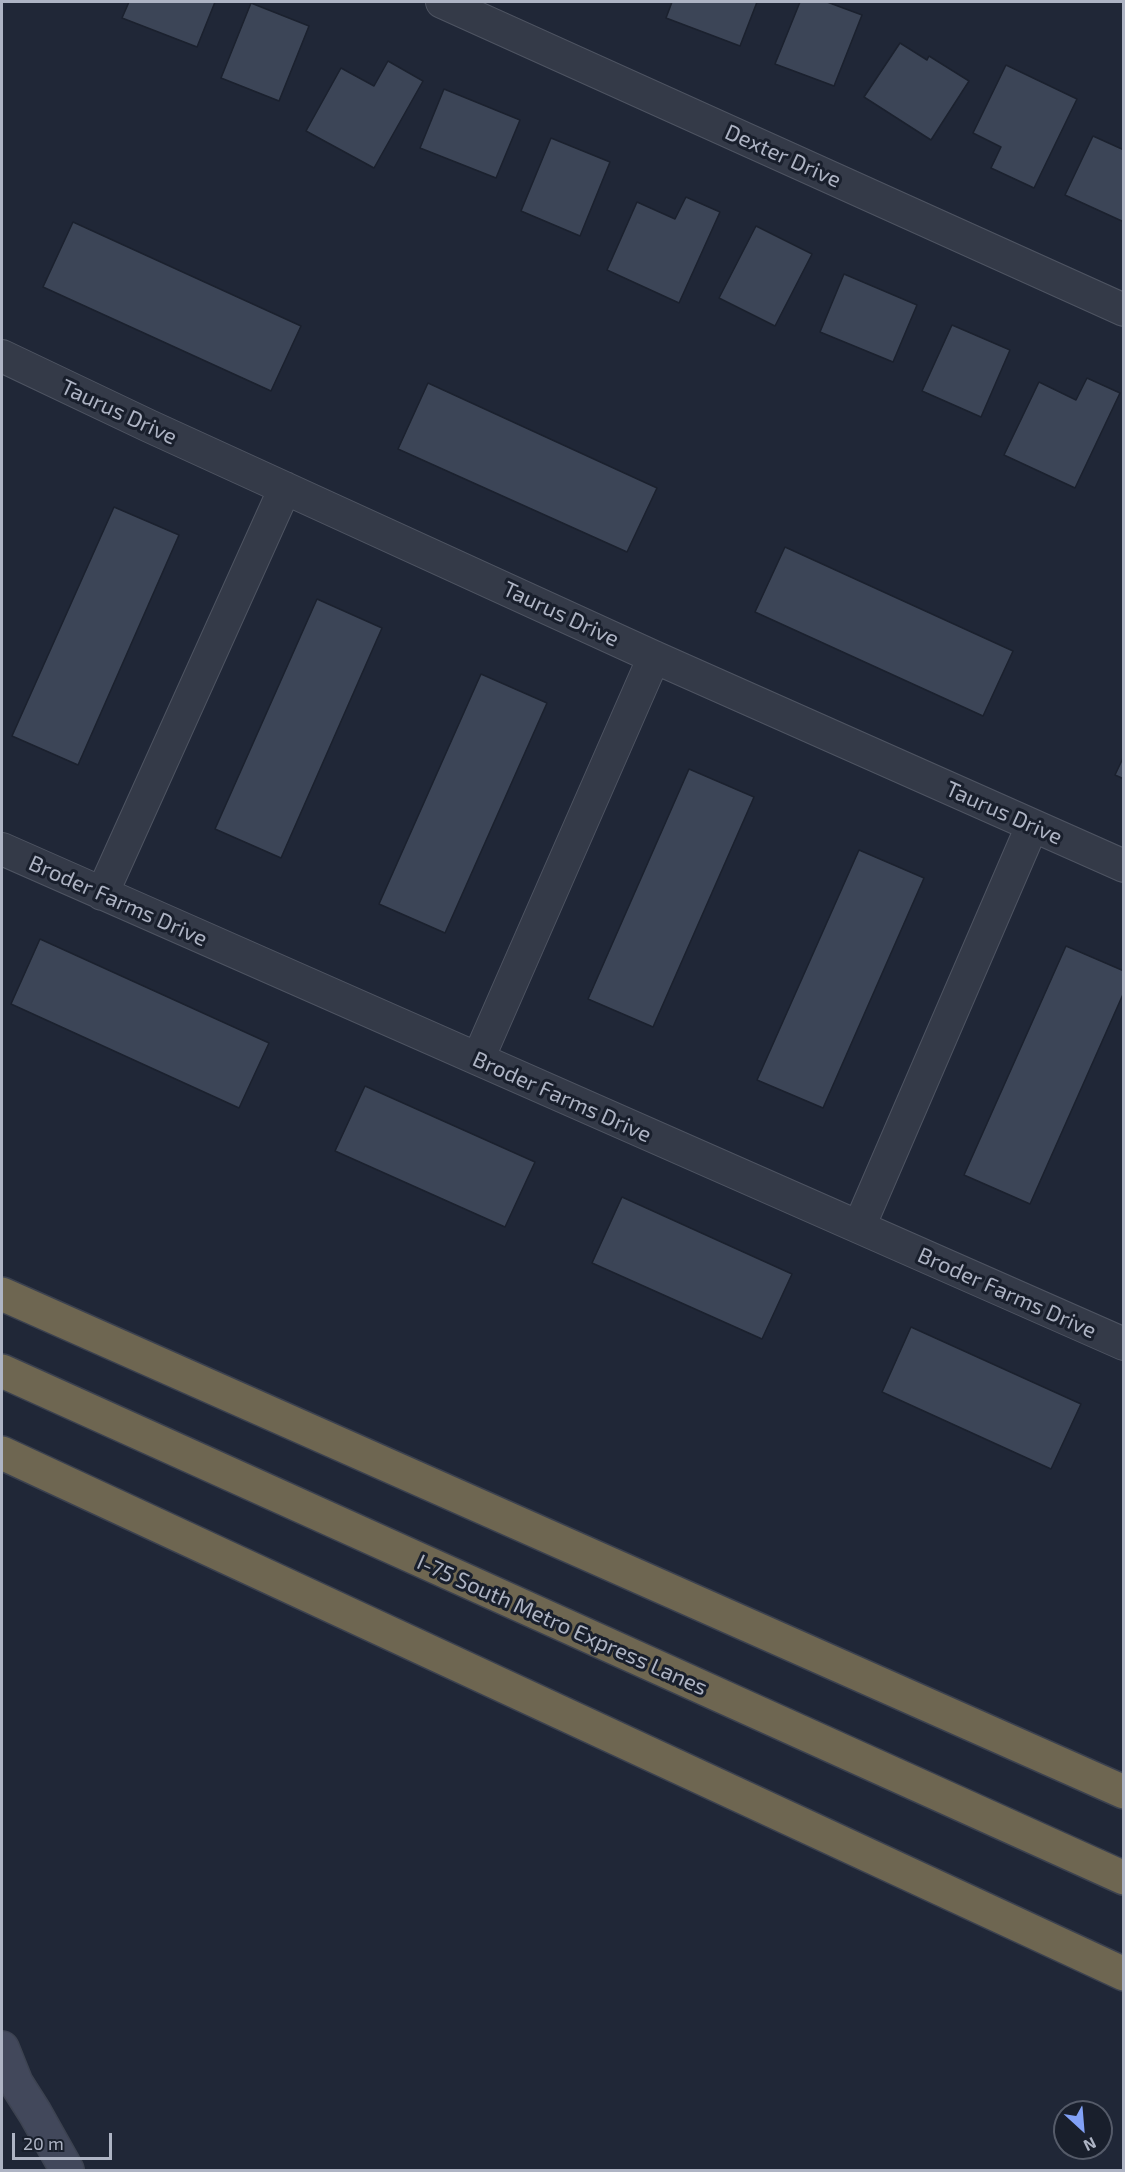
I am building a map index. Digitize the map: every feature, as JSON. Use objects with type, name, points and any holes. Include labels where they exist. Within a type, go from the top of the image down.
[{"type":"highway","points":[[2,1294],[1124,1792]]},
{"type":"highway","name":"I-75 South Metro Express Lanes","points":[[2,1371],[1124,1878]]},
{"type":"highway","points":[[2,1453],[1124,1974]]},
{"type":"street","name":"Dexter Drive","points":[[442,2],[1124,310]]},
{"type":"street","name":"Taurus Drive","points":[[2,356],[654,657],[1124,866]]},
{"type":"street","points":[[102,894],[285,488]]},
{"type":"street","points":[[478,1059],[654,657]]},
{"type":"street","points":[[859,1227],[1032,826]]},
{"type":"street","name":"Broder Farms Drive","points":[[2,849],[1124,1344]]},
{"type":"street","points":[[2,2048],[9,2084],[35,2113],[67,2170]]},
{"type":"building","points":[[129,2],[215,2],[197,47],[122,18]]},
{"type":"building","points":[[672,2],[757,2],[740,46],[666,18]]},
{"type":"building","points":[[800,2],[827,2],[862,15],[834,86],[775,64]]},
{"type":"building","points":[[251,3],[309,26],[279,101],[221,78]]},
{"type":"building","points":[[900,43],[927,60],[929,56],[969,81],[931,140],[864,97]]},
{"type":"building","points":[[388,61],[423,81],[374,168],[306,131],[341,68],[374,86]]},
{"type":"building","points":[[1006,65],[1077,99],[1034,188],[991,168],[1001,147],[973,133]]},
{"type":"building","points":[[444,89],[520,120],[496,178],[420,148]]},
{"type":"building","points":[[1093,136],[1124,150],[1124,222],[1065,195]]},
{"type":"building","points":[[551,138],[610,162],[580,236],[521,211]]},
{"type":"building","points":[[686,197],[720,212],[679,303],[607,270],[637,202],[675,219]]},
{"type":"building","points":[[73,222],[301,326],[271,391],[43,287]]},
{"type":"building","points":[[756,226],[812,254],[775,326],[719,298]]},
{"type":"building","points":[[844,274],[917,305],[893,362],[820,332]]},
{"type":"building","points":[[952,325],[1010,350],[981,417],[922,391]]},
{"type":"building","points":[[1087,378],[1120,393],[1075,488],[1004,455],[1039,382],[1076,400]]},
{"type":"building","points":[[428,383],[657,488],[627,552],[398,449]]},
{"type":"building","points":[[114,507],[179,535],[78,765],[12,736]]},
{"type":"building","points":[[785,547],[1013,651],[983,716],[755,612]]},
{"type":"building","points":[[317,599],[382,628],[281,858],[215,829]]},
{"type":"building","points":[[481,674],[547,703],[445,933],[379,904]]},
{"type":"building","points":[[1124,756],[1124,779],[1115,775]]},
{"type":"building","points":[[689,769],[754,797],[653,1027],[588,999]]},
{"type":"building","points":[[859,850],[924,878],[823,1108],[757,1080]]},
{"type":"building","points":[[40,939],[269,1043],[239,1108],[11,1004]]},
{"type":"building","points":[[1066,946],[1124,971],[1124,992],[1030,1204],[964,1175]]},
{"type":"building","points":[[365,1086],[535,1162],[505,1227],[335,1151]]},
{"type":"building","points":[[622,1197],[792,1274],[762,1339],[592,1263]]},
{"type":"building","points":[[911,1327],[1081,1404],[1051,1469],[882,1392]]}]
